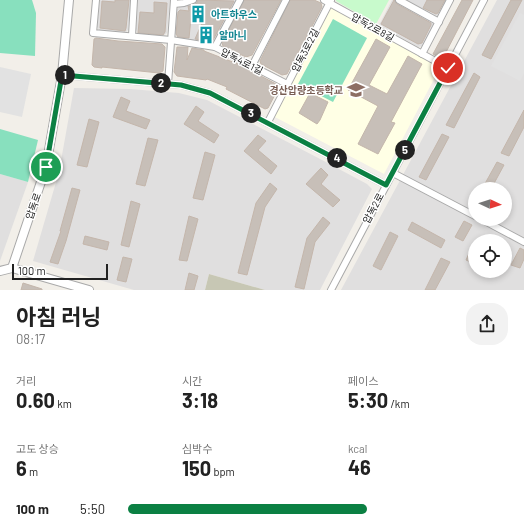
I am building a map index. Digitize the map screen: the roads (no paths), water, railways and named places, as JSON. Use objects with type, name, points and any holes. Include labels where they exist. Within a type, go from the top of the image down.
[{"type":"street","name":"압독로","points":[[12,268],[46,167],[62,75],[68,0]]},
{"type":"street","name":"압독4로1길","points":[[96,0],[93,33],[171,40],[215,47],[287,84]]},
{"type":"street","points":[[132,36],[134,0]]},
{"type":"street","points":[[168,84],[174,2],[184,3],[193,0]]},
{"type":"street","points":[[215,47],[240,0]]},
{"type":"street","points":[[252,66],[286,0]]},
{"type":"street","points":[[399,0],[439,22]]},
{"type":"street","points":[[422,54],[450,0]]},
{"type":"street","name":"압독2로","points":[[331,290],[484,0]]},
{"type":"street","name":"압독2로8길","points":[[328,1],[448,68]]},
{"type":"street","name":"압독3로2길","points":[[268,122],[328,1]]},
{"type":"street","points":[[62,75],[181,85],[210,93],[386,185]]},
{"type":"street","points":[[393,173],[468,212]]},
{"type":"street","points":[[494,226],[524,242]]},
{"type":"street","points":[[0,272],[12,268],[89,290]]},
{"type":"place","name":"아트하우스","points":[[198,14]]},
{"type":"place","name":"알마니","points":[[206,35]]},
{"type":"place","name":"경산압량초등학교","points":[[356,90]]}]
